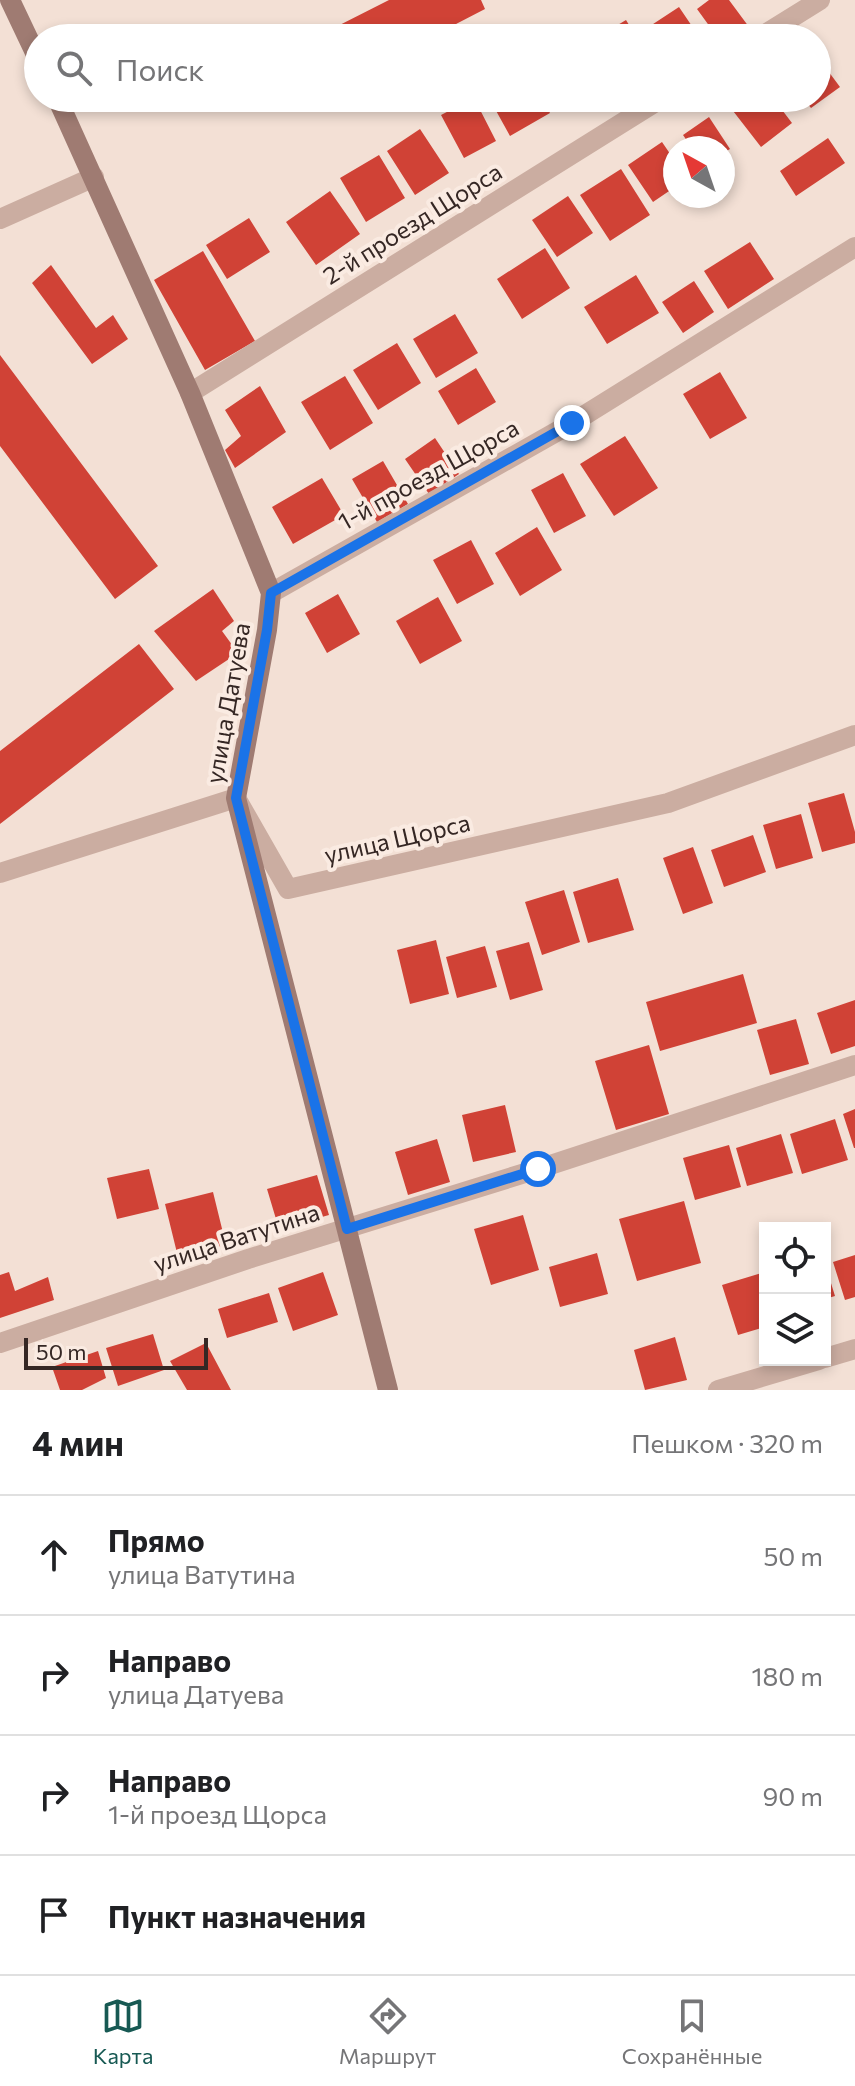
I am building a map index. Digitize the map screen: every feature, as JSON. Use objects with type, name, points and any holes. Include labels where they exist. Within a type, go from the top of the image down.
[{"type":"street","points":[[10,0],[24,30]]},
{"type":"street","points":[[781,24],[820,0]]},
{"type":"street","name":"улица Датуева","points":[[64,112],[190,393],[271,593],[236,798],[388,1390]]},
{"type":"street","name":"2-й проезд Щорса","points":[[190,393],[640,112]]},
{"type":"street","points":[[0,219],[94,177]]},
{"type":"street","name":"1-й проезд Щорса","points":[[271,593],[572,423],[855,247]]},
{"type":"street","name":"улица Щорса","points":[[236,798],[288,889],[668,803],[855,735]]},
{"type":"street","points":[[0,873],[236,798]]},
{"type":"street","name":"улица Ватутина","points":[[0,1343],[855,1065]]},
{"type":"street","points":[[831,1356],[855,1349]]},
{"type":"street","points":[[718,1390],[799,1366]]},
{"type":"building","points":[[389,0],[481,0],[485,9],[456,24],[342,24]]},
{"type":"building","points":[[709,0],[729,0],[747,24],[708,24],[697,9]]},
{"type":"building","points":[[679,7],[691,24],[653,24]]},
{"type":"building","points":[[831,75],[840,87],[831,94]]},
{"type":"building","points":[[447,112],[481,112],[496,141],[464,158],[441,115]]},
{"type":"building","points":[[497,112],[549,112],[550,113],[510,136]]},
{"type":"building","points":[[734,112],[784,112],[792,123],[761,147]]},
{"type":"building","points":[[709,117],[721,136],[684,136]]},
{"type":"building","points":[[420,129],[449,173],[415,195],[387,151]]},
{"type":"building","points":[[828,138],[845,163],[796,196],[780,171]]},
{"type":"building","points":[[662,142],[663,195],[653,202],[628,165]]},
{"type":"building","points":[[379,155],[405,198],[366,222],[340,178]]},
{"type":"building","points":[[621,169],[650,215],[610,241],[580,195]]},
{"type":"building","points":[[330,191],[360,234],[316,265],[286,222]]},
{"type":"building","points":[[568,196],[593,233],[557,257],[532,220]]},
{"type":"building","points":[[249,218],[270,252],[227,279],[206,245]]},
{"type":"building","points":[[750,242],[774,279],[728,309],[704,271]]},
{"type":"building","points":[[545,248],[570,288],[522,319],[497,279]]},
{"type":"building","points":[[203,251],[255,341],[205,370],[154,280]]},
{"type":"building","points":[[51,265],[96,328],[113,315],[128,339],[92,364],[32,283]]},
{"type":"building","points":[[636,275],[659,313],[607,344],[584,307]]},
{"type":"building","points":[[694,281],[714,312],[683,333],[662,302]]},
{"type":"building","points":[[455,314],[478,353],[436,378],[413,339]]},
{"type":"building","points":[[397,343],[421,383],[378,410],[353,370]]},
{"type":"building","points":[[0,355],[158,566],[115,599],[0,446]]},
{"type":"building","points":[[476,368],[496,402],[458,425],[438,391]]},
{"type":"building","points":[[720,372],[747,418],[710,439],[683,394]]},
{"type":"building","points":[[345,376],[373,423],[330,450],[301,402]]},
{"type":"building","points":[[260,386],[286,432],[235,468],[225,450],[241,436],[225,410]]},
{"type":"building","points":[[625,436],[658,488],[614,516],[580,464]]},
{"type":"building","points":[[435,438],[459,474],[429,494],[405,459]]},
{"type":"building","points":[[383,461],[408,504],[377,522],[352,479]]},
{"type":"building","points":[[563,473],[586,516],[554,533],[531,490]]},
{"type":"building","points":[[322,478],[344,515],[293,544],[272,507]]},
{"type":"building","points":[[537,527],[562,570],[520,596],[495,553]]},
{"type":"building","points":[[471,540],[494,584],[457,604],[433,560]]},
{"type":"building","points":[[213,589],[234,621],[222,631],[238,653],[196,681],[154,631]]},
{"type":"building","points":[[338,594],[360,634],[327,653],[305,613]]},
{"type":"building","points":[[438,597],[462,641],[420,664],[396,621]]},
{"type":"building","points":[[139,644],[174,689],[0,824],[0,751]]},
{"type":"building","points":[[844,793],[855,843],[822,852],[808,803]]},
{"type":"building","points":[[801,814],[813,858],[776,869],[763,825]]},
{"type":"building","points":[[753,835],[766,872],[724,887],[711,850]]},
{"type":"building","points":[[693,847],[713,903],[683,914],[663,858]]},
{"type":"building","points":[[618,878],[634,930],[588,943],[573,892]]},
{"type":"building","points":[[564,890],[580,942],[542,955],[525,902]]},
{"type":"building","points":[[436,940],[449,994],[410,1004],[397,950]]},
{"type":"building","points":[[529,942],[543,990],[510,1000],[496,951]]},
{"type":"building","points":[[485,946],[497,987],[457,998],[446,957]]},
{"type":"building","points":[[743,974],[757,1023],[660,1051],[646,1002]]},
{"type":"building","points":[[855,1000],[855,1046],[831,1054],[817,1013]]},
{"type":"building","points":[[796,1019],[809,1064],[770,1075],[757,1030]]},
{"type":"building","points":[[649,1045],[669,1114],[616,1130],[595,1061]]},
{"type":"building","points":[[505,1105],[516,1152],[473,1162],[462,1115]]},
{"type":"building","points":[[855,1109],[855,1148],[854,1148],[843,1114]]},
{"type":"building","points":[[835,1119],[848,1160],[802,1174],[790,1134]]},
{"type":"building","points":[[781,1134],[793,1173],[747,1186],[736,1148]]},
{"type":"building","points":[[437,1139],[450,1182],[408,1195],[395,1152]]},
{"type":"building","points":[[729,1145],[741,1187],[695,1200],[683,1158]]},
{"type":"building","points":[[149,1169],[159,1209],[117,1219],[107,1178]]},
{"type":"building","points":[[317,1175],[329,1215],[279,1229],[267,1189]]},
{"type":"building","points":[[213,1192],[226,1245],[178,1257],[165,1204]]},
{"type":"building","points":[[684,1201],[701,1263],[637,1281],[619,1219]]},
{"type":"building","points":[[523,1215],[539,1270],[491,1285],[474,1229]]},
{"type":"building","points":[[597,1253],[608,1294],[560,1307],[549,1267]]},
{"type":"building","points":[[855,1255],[855,1297],[845,1300],[833,1262]]},
{"type":"building","points":[[9,1272],[15,1291],[48,1277],[54,1300],[0,1318],[0,1275]]},
{"type":"building","points":[[323,1272],[338,1315],[293,1331],[278,1288]]},
{"type":"building","points":[[759,1274],[759,1329],[738,1335],[722,1285]]},
{"type":"building","points":[[269,1293],[278,1322],[227,1338],[218,1309]]},
{"type":"building","points":[[153,1334],[164,1370],[118,1386],[106,1348]]},
{"type":"building","points":[[675,1337],[687,1380],[645,1390],[634,1350]]},
{"type":"building","points":[[206,1343],[231,1390],[187,1390],[170,1361]]},
{"type":"building","points":[[98,1351],[106,1378],[82,1390],[60,1390],[52,1367]]},
{"type":"route","points":[[538,1169],[347,1229],[236,798],[271,593],[572,423]]}]
